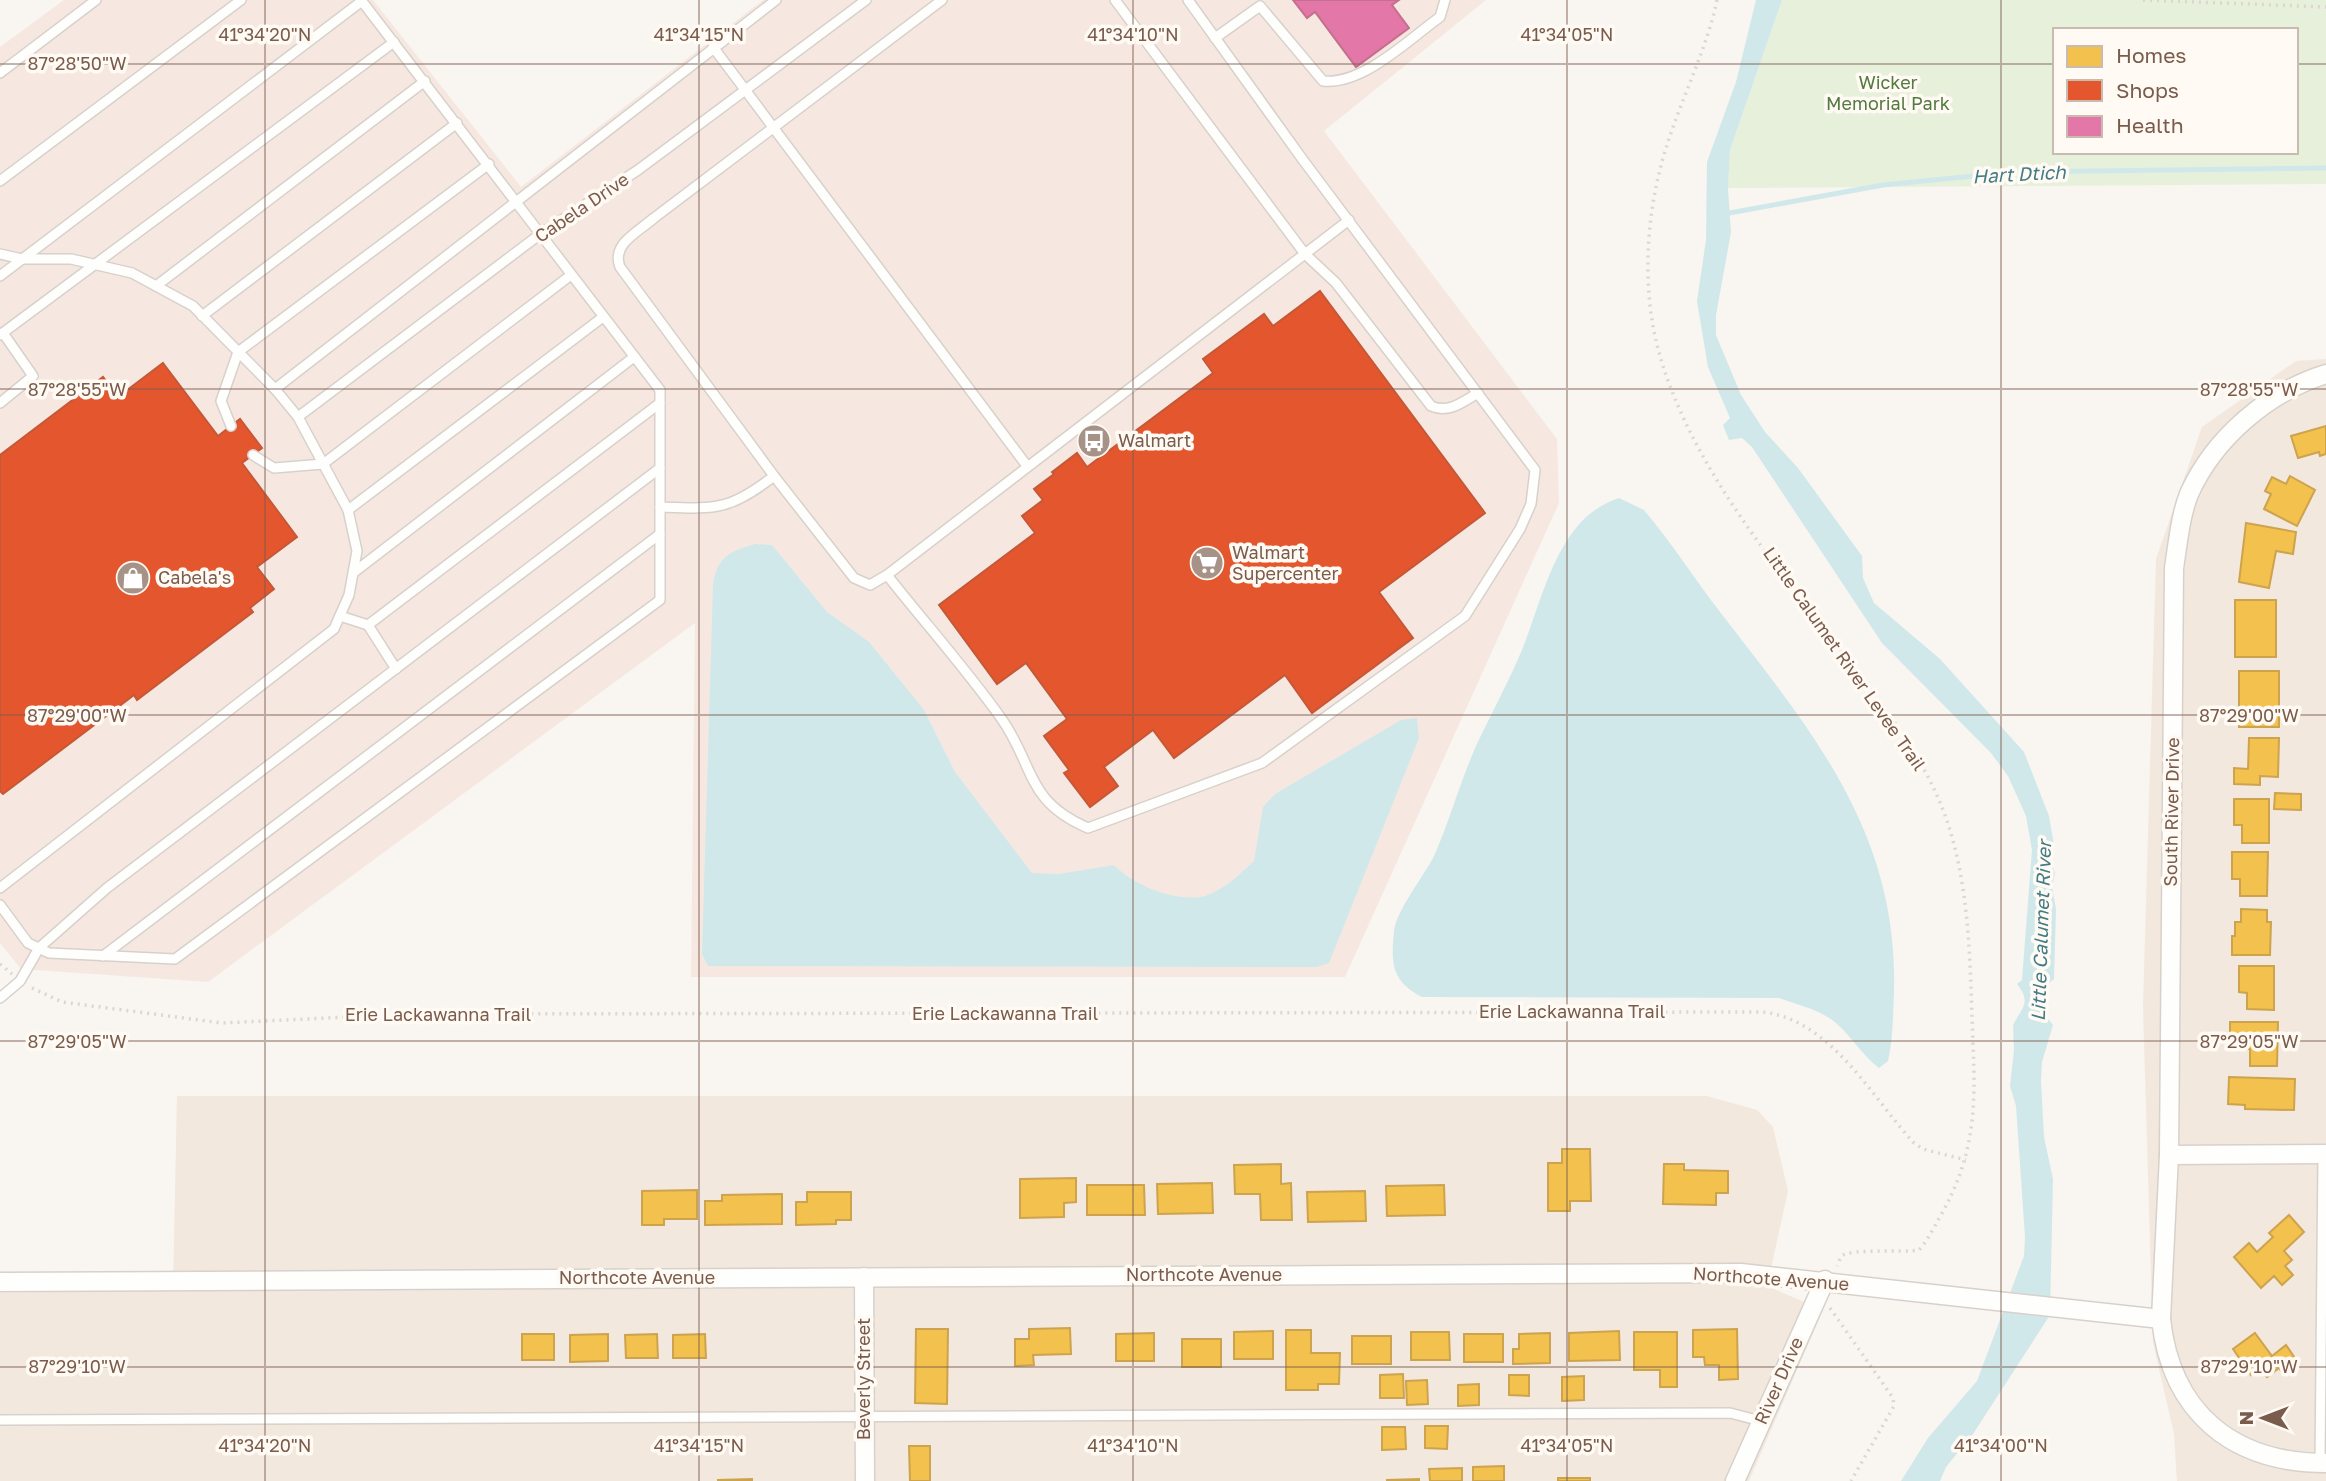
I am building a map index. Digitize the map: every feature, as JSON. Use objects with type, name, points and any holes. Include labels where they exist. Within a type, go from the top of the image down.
[{"type":"street","name":"South River Drive","points":[[2161,1319],[2169,1155],[2175,568],[2179,529],[2188,497],[2218,445],[2269,402],[2300,382],[2326,374]]},
{"type":"street","points":[[2169,1155],[2324,1154]]},
{"type":"street","name":"Northcote Avenue","points":[[0,1282],[1741,1273],[1825,1280],[2057,1310],[2161,1319]]},
{"type":"street","name":"Beverly Street","points":[[864,1277],[865,1481]]},
{"type":"street","name":"River Drive","points":[[1735,1481],[1825,1280]]},
{"type":"street","points":[[2161,1319],[2165,1353],[2178,1385],[2199,1413],[2218,1430],[2243,1447],[2274,1457],[2323,1463]]},
{"type":"lane","points":[[0,73],[96,0]]},
{"type":"lane","points":[[0,181],[241,0]]},
{"type":"lane","points":[[275,389],[776,0]]},
{"type":"lane","name":"Cabela Drive","points":[[298,417],[539,235],[638,170],[866,0]]},
{"type":"lane","points":[[942,0],[654,218],[618,248],[616,257],[620,267],[774,477],[854,578],[870,585],[887,575],[1349,220]]},
{"type":"lane","points":[[1115,0],[1305,254],[1336,283],[1431,406],[1441,410],[1452,408],[1478,393]]},
{"type":"lane","points":[[887,575],[1003,721],[1038,794],[1066,819],[1088,828],[1110,823],[1262,764],[1465,616],[1520,529],[1531,504],[1535,470],[1188,0]]},
{"type":"lane","points":[[1215,38],[1258,3],[1323,80],[1336,82],[1353,79],[1440,17],[1445,0]]},
{"type":"lane","points":[[0,276],[361,1],[519,201],[539,235],[660,390],[660,600],[175,959],[49,953],[28,943],[0,905]]},
{"type":"lane","points":[[0,402],[33,376],[1,334],[394,42]]},
{"type":"lane","points":[[713,47],[1027,466]]},
{"type":"lane","points":[[156,286],[425,82]]},
{"type":"lane","points":[[202,316],[457,122]]},
{"type":"lane","points":[[231,426],[221,401],[238,352],[489,164]]},
{"type":"lane","points":[[0,254],[22,259],[71,259],[132,273],[192,306],[275,389],[298,417],[348,510],[357,551],[353,573],[334,629],[0,888]]},
{"type":"lane","points":[[253,455],[274,468],[323,464],[571,275]]},
{"type":"lane","points":[[348,510],[603,317]]},
{"type":"lane","points":[[353,573],[634,357]]},
{"type":"lane","points":[[369,625],[660,402]]},
{"type":"lane","points":[[0,998],[20,981],[39,948],[107,888],[660,468]]},
{"type":"lane","points":[[660,507],[719,508],[734,504],[774,477]]},
{"type":"lane","points":[[103,956],[660,534]]},
{"type":"lane","points":[[340,616],[369,625],[396,669]]},
{"type":"lane","points":[[2323,1463],[2324,1154]]},
{"type":"lane","points":[[0,1420],[1730,1413],[1761,1421]]},
{"type":"path","name":"Little Calumet River Levee Trail","points":[[1717,0],[1667,145],[1656,186],[1648,261],[1656,340],[1682,420],[1699,454],[1908,742],[1947,820],[1965,898],[1975,1083],[1974,1117],[1966,1160],[1951,1196],[1919,1250],[1849,1253],[1842,1256],[1837,1265]]},
{"type":"path","points":[[2143,0],[2326,7]]},
{"type":"path","name":"Erie Lackawanna Trail","points":[[0,964],[20,981],[62,1002],[222,1023],[412,1014],[1763,1012],[1793,1018],[1808,1026],[1839,1056],[1913,1143],[1923,1149],[1966,1160]]},
{"type":"path","points":[[1831,1303],[1833,1315],[1893,1398],[1895,1406],[1851,1481]]},
{"type":"shaded area","points":[[64,0],[373,0],[521,187],[763,0],[1486,0],[1324,131],[1557,439],[1559,503],[1345,977],[691,977],[695,623],[208,982],[21,969],[0,943],[0,47]]},
{"type":"shaded area","points":[[2326,359],[2326,1481],[2177,1481],[2174,1434],[2153,1343],[2143,1006],[2156,559],[2202,427],[2296,361]]},
{"type":"shaded area","points":[[177,1096],[1707,1096],[1757,1110],[1773,1127],[1788,1191],[1767,1286],[1823,1310],[1749,1481],[0,1481],[0,1293],[173,1290]]},
{"type":"green space","name":"Wicker Memorial Park","points":[[1782,0],[2326,0],[2326,184],[1728,188],[1730,150]]},
{"type":"water","name":"Little Calumet River","points":[[1756,0],[1782,0],[1730,150],[1728,189],[1731,232],[1716,315],[1716,335],[1741,395],[1765,432],[1798,468],[1862,556],[1863,578],[1874,603],[1940,659],[2024,752],[2049,816],[2054,845],[2050,859],[2055,873],[2052,887],[2056,909],[2054,979],[2038,993],[2038,1006],[2053,1025],[2042,1062],[2041,1081],[2044,1137],[2053,1179],[2050,1315],[1973,1434],[1946,1467],[1940,1481],[1901,1481],[1928,1438],[1977,1381],[2024,1256],[2016,1106],[2010,1086],[2014,1050],[2013,1025],[2025,1001],[2017,984],[2022,980],[2032,850],[2026,816],[2008,776],[1991,753],[1882,643],[1752,447],[1742,438],[1729,440],[1723,425],[1730,418],[1708,367],[1697,301],[1706,240],[1707,162],[1736,82]]},
{"type":"water","points":[[1619,498],[1644,510],[1787,699],[1843,787],[1865,834],[1882,883],[1892,936],[1892,1036],[1888,1061],[1879,1068],[1830,1018],[1779,998],[1422,997],[1404,984],[1395,970],[1393,953],[1396,923],[1434,856],[1470,760],[1522,650],[1558,555],[1585,518],[1601,506]]},
{"type":"water","points":[[755,544],[772,545],[827,612],[869,642],[924,710],[955,772],[1032,873],[1059,874],[1114,865],[1132,879],[1156,891],[1181,897],[1205,896],[1219,890],[1254,861],[1263,807],[1275,794],[1401,720],[1417,718],[1419,738],[1329,963],[1317,967],[708,966],[702,954],[713,584],[718,567],[726,556]]},
{"type":"building: Homes","points":[[2326,426],[2326,454],[2320,456],[2319,452],[2298,458],[2291,436]]},
{"type":"building: Homes","points":[[2290,476],[2315,490],[2297,526],[2264,509],[2271,494],[2265,491],[2272,477],[2286,484]]},
{"type":"building: Homes","points":[[2246,523],[2296,532],[2293,554],[2276,551],[2269,588],[2239,582]]},
{"type":"building: Homes","points":[[2235,600],[2276,600],[2276,657],[2235,657]]},
{"type":"building: Homes","points":[[2239,671],[2279,671],[2279,727],[2239,727]]},
{"type":"building: Homes","points":[[2249,738],[2279,738],[2278,777],[2260,776],[2260,785],[2234,784],[2234,768],[2248,769]]},
{"type":"building: Homes","points":[[2275,793],[2301,794],[2301,810],[2274,809]]},
{"type":"building: Homes","points":[[2234,799],[2269,799],[2269,843],[2242,843],[2242,825],[2234,825]]},
{"type":"building: Homes","points":[[2232,852],[2268,852],[2267,896],[2240,896],[2240,879],[2232,879]]},
{"type":"building: Homes","points":[[2241,909],[2267,910],[2267,922],[2271,922],[2270,955],[2232,955],[2232,936],[2235,936],[2235,922],[2241,922]]},
{"type":"building: Homes","points":[[2239,966],[2274,966],[2274,1010],[2247,1009],[2247,993],[2239,992]]},
{"type":"building: Homes","points":[[2230,1022],[2278,1022],[2277,1066],[2250,1066],[2250,1049],[2230,1049]]},
{"type":"building: Homes","points":[[2229,1077],[2295,1079],[2294,1110],[2245,1109],[2245,1105],[2228,1104]]},
{"type":"building: Homes","points":[[1562,1149],[1590,1149],[1591,1201],[1570,1201],[1570,1211],[1548,1211],[1548,1163],[1562,1163]]},
{"type":"building: Homes","points":[[1281,1164],[1281,1184],[1291,1183],[1292,1220],[1261,1220],[1260,1194],[1235,1194],[1234,1165]]},
{"type":"building: Homes","points":[[1664,1164],[1684,1164],[1684,1170],[1728,1171],[1728,1193],[1716,1193],[1716,1205],[1663,1204]]},
{"type":"building: Homes","points":[[1076,1178],[1076,1202],[1064,1203],[1064,1217],[1020,1218],[1020,1179]]},
{"type":"building: Homes","points":[[1212,1183],[1213,1213],[1158,1214],[1157,1184]]},
{"type":"building: Homes","points":[[1087,1185],[1144,1185],[1145,1215],[1087,1215]]},
{"type":"building: Homes","points":[[1444,1185],[1445,1215],[1387,1216],[1386,1186]]},
{"type":"building: Homes","points":[[697,1190],[697,1219],[664,1219],[664,1225],[642,1225],[642,1191]]},
{"type":"building: Homes","points":[[1365,1191],[1366,1221],[1308,1222],[1307,1192]]},
{"type":"building: Homes","points":[[807,1192],[851,1192],[851,1220],[836,1220],[836,1224],[796,1225],[796,1202],[807,1202]]},
{"type":"building: Homes","points":[[782,1194],[782,1224],[705,1225],[705,1201],[722,1201],[722,1195]]},
{"type":"building: Homes","points":[[2289,1215],[2304,1232],[2284,1251],[2292,1260],[2285,1266],[2293,1275],[2282,1285],[2274,1276],[2261,1288],[2234,1257],[2249,1243],[2257,1252],[2273,1237],[2269,1233]]},
{"type":"building: Homes","points":[[1070,1328],[1071,1354],[1033,1355],[1034,1365],[1015,1366],[1015,1339],[1029,1339],[1029,1329]]},
{"type":"building: Homes","points":[[916,1329],[948,1329],[947,1404],[915,1403]]},
{"type":"building: Homes","points":[[1737,1329],[1738,1379],[1719,1380],[1719,1365],[1705,1365],[1704,1357],[1693,1357],[1693,1330]]},
{"type":"building: Homes","points":[[1286,1330],[1311,1330],[1311,1353],[1340,1353],[1339,1384],[1318,1384],[1318,1390],[1286,1390]]},
{"type":"building: Homes","points":[[1273,1331],[1273,1359],[1234,1359],[1234,1332]]},
{"type":"building: Homes","points":[[1619,1331],[1620,1360],[1569,1361],[1569,1333]]},
{"type":"building: Homes","points":[[1411,1332],[1449,1332],[1450,1360],[1411,1360]]},
{"type":"building: Homes","points":[[1634,1332],[1677,1332],[1677,1387],[1660,1387],[1660,1370],[1634,1370]]},
{"type":"building: Homes","points":[[1154,1333],[1154,1361],[1116,1361],[1116,1334]]},
{"type":"building: Homes","points":[[1550,1333],[1550,1363],[1513,1364],[1513,1349],[1519,1349],[1519,1334]]},
{"type":"building: Homes","points":[[2255,1333],[2272,1356],[2286,1345],[2297,1361],[2282,1372],[2279,1368],[2267,1377],[2260,1368],[2251,1375],[2233,1349]]},
{"type":"building: Homes","points":[[522,1334],[554,1334],[554,1360],[522,1360]]},
{"type":"building: Homes","points":[[608,1334],[608,1361],[570,1362],[570,1335]]},
{"type":"building: Homes","points":[[657,1334],[658,1358],[626,1358],[625,1335]]},
{"type":"building: Homes","points":[[705,1334],[706,1358],[673,1358],[673,1335]]},
{"type":"building: Homes","points":[[1464,1334],[1503,1334],[1503,1362],[1464,1362]]},
{"type":"building: Homes","points":[[1352,1336],[1391,1336],[1391,1364],[1352,1364]]},
{"type":"building: Homes","points":[[1182,1339],[1221,1339],[1221,1367],[1182,1367]]},
{"type":"building: Homes","points":[[1403,1374],[1404,1398],[1380,1398],[1380,1375]]},
{"type":"building: Homes","points":[[1509,1375],[1529,1375],[1529,1396],[1509,1395]]},
{"type":"building: Homes","points":[[1584,1376],[1584,1400],[1562,1401],[1562,1377]]},
{"type":"building: Homes","points":[[1427,1380],[1428,1404],[1407,1405],[1406,1381]]},
{"type":"building: Homes","points":[[1479,1384],[1479,1405],[1458,1406],[1458,1385]]},
{"type":"building: Homes","points":[[1425,1426],[1448,1426],[1447,1449],[1425,1448]]},
{"type":"building: Homes","points":[[1382,1427],[1405,1427],[1406,1449],[1382,1450]]},
{"type":"building: Homes","points":[[909,1446],[930,1446],[930,1481],[910,1481]]},
{"type":"building: Homes","points":[[1504,1466],[1504,1481],[1473,1481],[1473,1467]]},
{"type":"building: Homes","points":[[1462,1468],[1462,1481],[1430,1481],[1429,1469]]},
{"type":"building: Homes","points":[[1558,1478],[1590,1478],[1590,1481],[1558,1481]]},
{"type":"building: Homes","points":[[718,1480],[752,1481],[718,1481]]},
{"type":"building: Homes","points":[[1387,1480],[1419,1481],[1387,1481]]},
{"type":"building: Shops","name":"Walmart Supercenter","points":[[1320,291],[1485,513],[1379,592],[1413,638],[1312,713],[1285,675],[1174,758],[1153,730],[1104,767],[1118,786],[1090,807],[1064,773],[1069,770],[1044,736],[1067,719],[1026,663],[997,684],[939,605],[1035,533],[1022,516],[1043,500],[1034,489],[1054,474],[1052,472],[1077,453],[1087,467],[1213,373],[1203,359],[1264,314],[1273,326]]},
{"type":"building: Shops","name":"Cabela's","points":[[163,363],[218,436],[240,419],[262,448],[242,463],[297,537],[257,567],[274,589],[250,608],[253,612],[137,700],[134,695],[3,794],[0,791],[0,455],[103,377],[118,397]]},
{"type":"building: Health","points":[[1293,0],[1399,0],[1392,5],[1409,28],[1356,67],[1315,12],[1307,18]]},
{"type":"waterway","name":"Hart Dtich","points":[[1724,214],[1883,185],[2014,172],[2326,168]]},
{"type":"place","name":"Walmart","points":[[1094,441]]},
{"type":"place","name":"Walmart Supercenter","points":[[1207,563]]},
{"type":"place","name":"Cabela's","points":[[133,578]]}]
